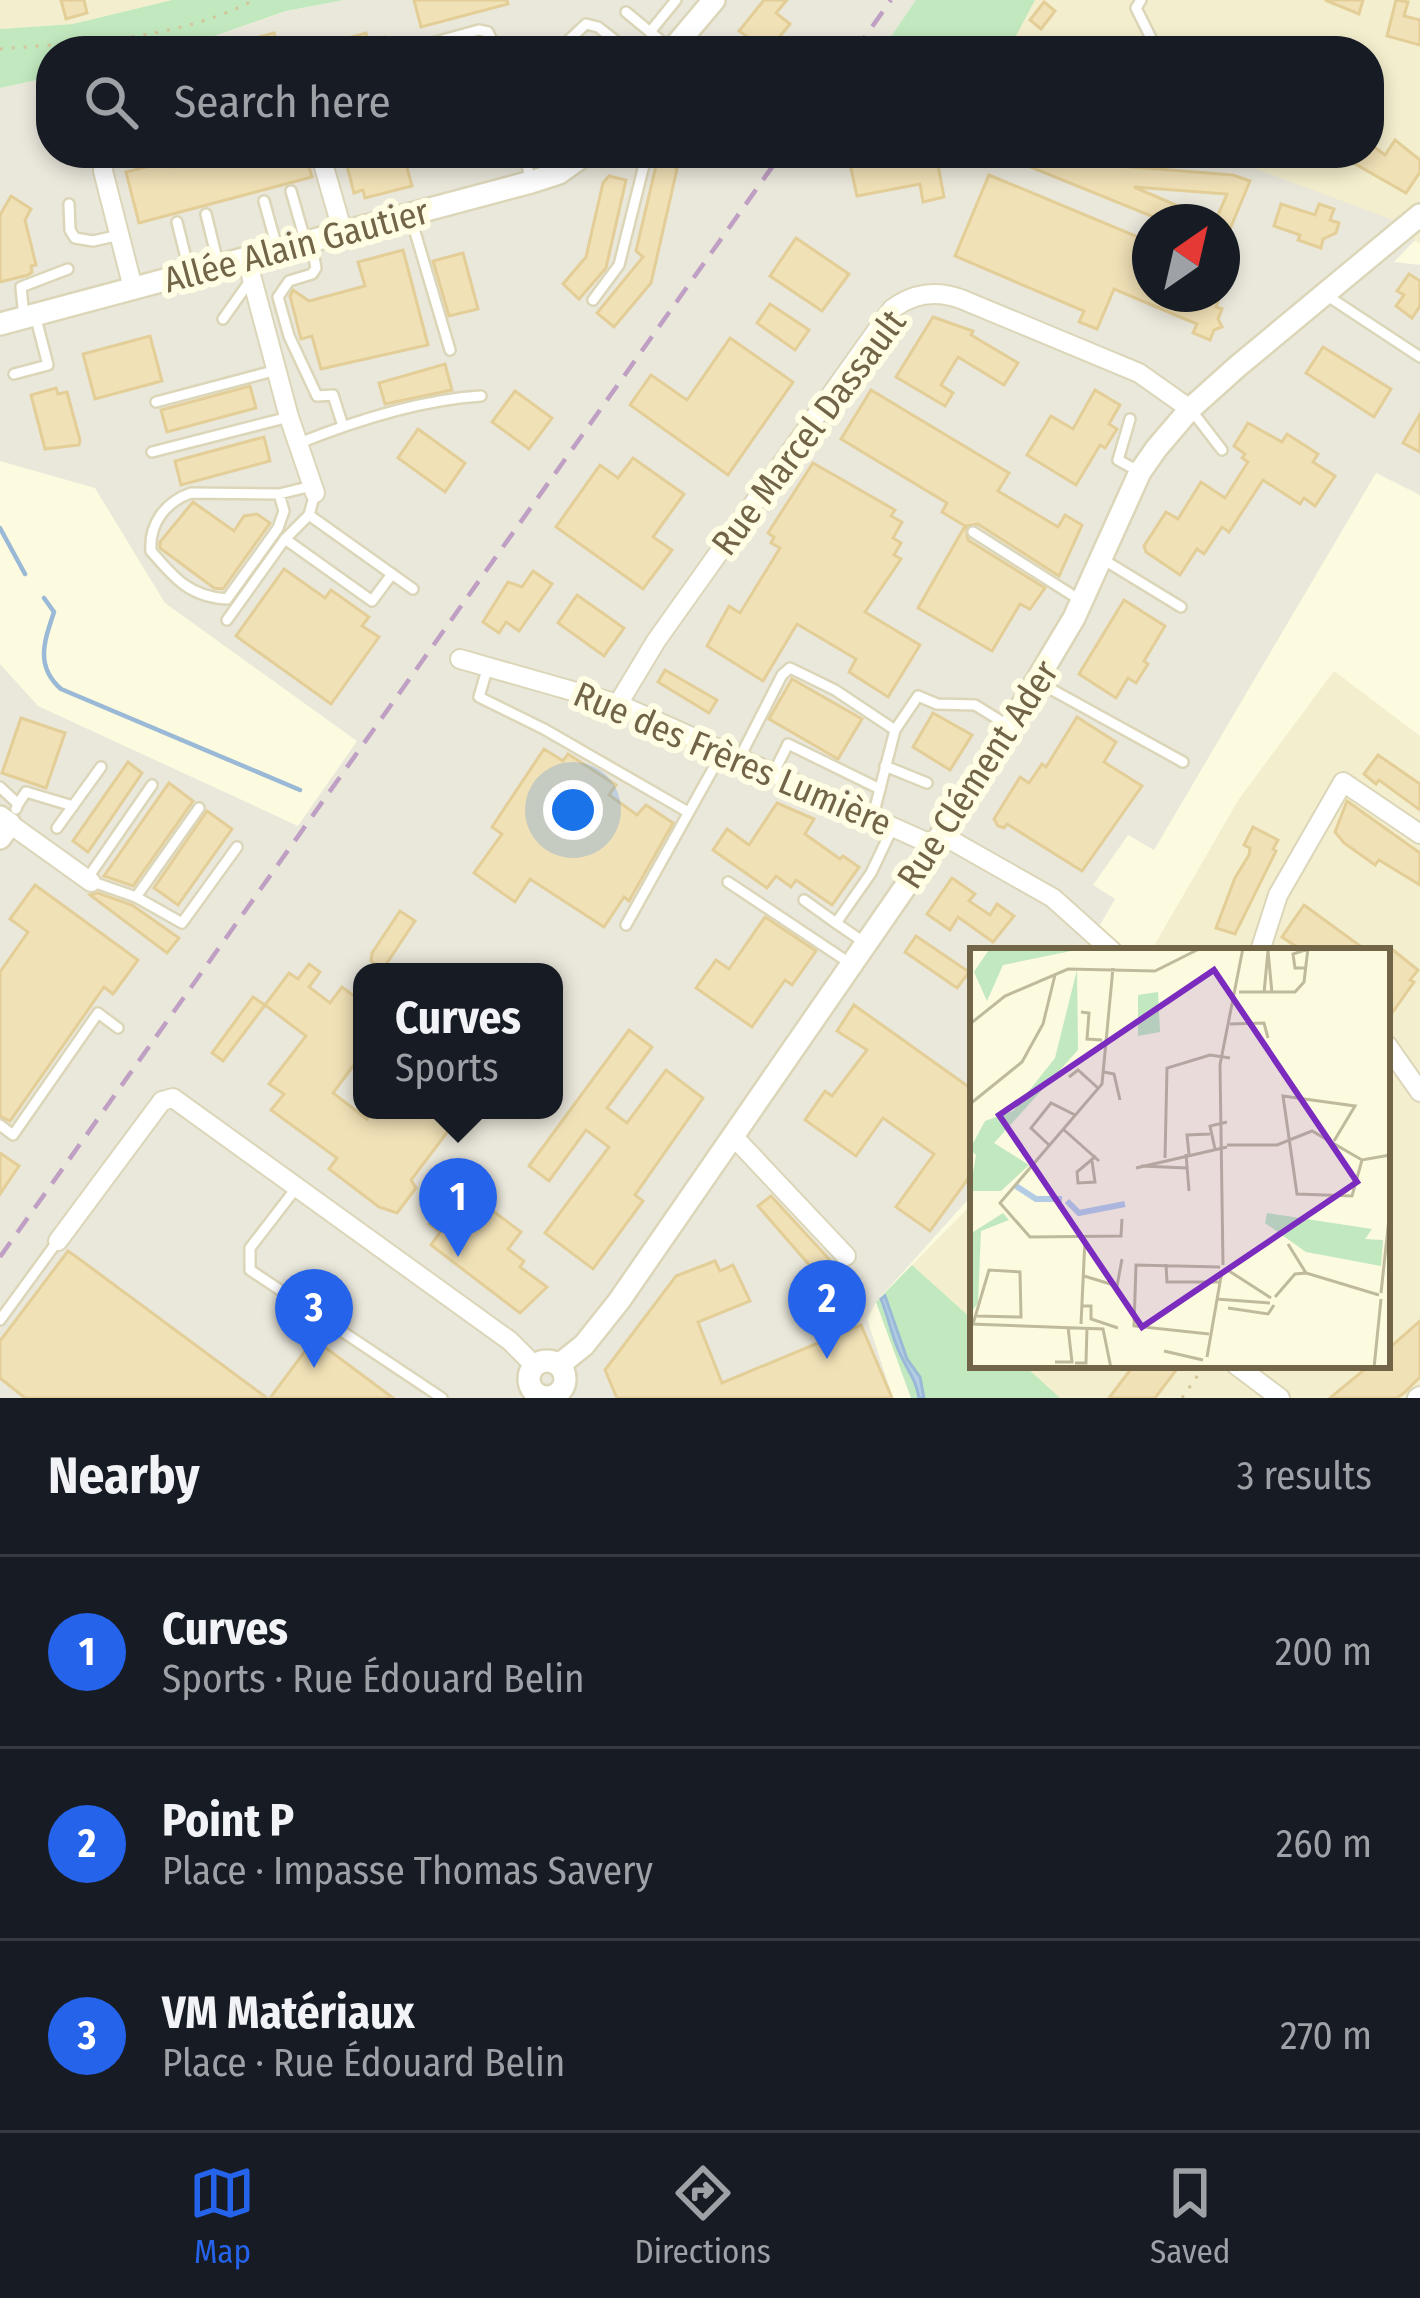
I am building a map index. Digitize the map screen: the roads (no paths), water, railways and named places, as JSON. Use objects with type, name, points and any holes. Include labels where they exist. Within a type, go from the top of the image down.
[{"type":"street","points":[[684,36],[714,0]]},
{"type":"street","points":[[103,168],[134,288]]},
{"type":"street","points":[[324,168],[343,233]]},
{"type":"street","name":"Allée Alain Gautier","points":[[0,324],[219,267],[250,269],[278,251],[531,182],[566,168]]},
{"type":"street","name":"Rue Clément Ader","points":[[559,1365],[598,1330],[939,840],[1082,602],[1141,472],[1190,409],[1420,214]]},
{"type":"street","points":[[250,269],[289,417],[314,490]]},
{"type":"street","name":"Rue Marcel Dassault","points":[[618,704],[656,641],[892,309],[902,302],[935,293],[962,299],[1139,373],[1190,409]]},
{"type":"street","name":"Rue des Frères Lumière","points":[[460,659],[618,704],[894,826],[939,840],[1053,898],[1109,948]]},
{"type":"street","points":[[1261,948],[1278,895],[1343,782],[1420,834]]},
{"type":"street","points":[[7,821],[89,880]]},
{"type":"street","points":[[1390,1049],[1420,1091]]},
{"type":"street","points":[[58,1241],[162,1101],[173,1097],[510,1342],[535,1366]]},
{"type":"street","points":[[733,1136],[845,1256]]},
{"type":"street","points":[[544,1361],[559,1365],[566,1381],[544,1396],[528,1378],[544,1361]]},
{"type":"street","points":[[1240,1368],[1280,1398]]},
{"type":"lane","points":[[650,32],[676,0]]},
{"type":"lane","points":[[1141,0],[1136,8],[1150,36]]},
{"type":"lane","points":[[626,12],[655,36]]},
{"type":"lane","points":[[573,36],[586,24],[610,36]]},
{"type":"lane","points":[[454,36],[479,30],[490,36]]},
{"type":"lane","points":[[528,168],[531,182]]},
{"type":"lane","points":[[593,300],[619,265],[643,168]]},
{"type":"lane","points":[[291,191],[316,268],[312,274],[289,281],[278,297],[289,336],[316,396],[334,394],[343,426]]},
{"type":"lane","points":[[263,201],[278,251]]},
{"type":"lane","points":[[69,204],[75,238],[93,241],[120,235]]},
{"type":"lane","points":[[206,214],[219,267]]},
{"type":"lane","points":[[410,215],[450,350]]},
{"type":"lane","points":[[177,222],[190,274]]},
{"type":"lane","points":[[14,374],[49,364],[21,287],[68,269]]},
{"type":"lane","points":[[223,319],[250,269]]},
{"type":"lane","points":[[1326,295],[1420,357]]},
{"type":"lane","points":[[156,402],[277,370]]},
{"type":"lane","points":[[297,444],[343,426],[458,397],[481,396]]},
{"type":"lane","points":[[1190,409],[1222,450]]},
{"type":"lane","points":[[152,452],[289,417]]},
{"type":"lane","points":[[1130,419],[1118,460],[1141,472]]},
{"type":"lane","points":[[227,620],[285,539],[309,515],[314,490],[191,493],[177,498],[150,533],[151,551],[187,589],[205,598],[227,599],[278,528],[284,511],[279,494]]},
{"type":"lane","points":[[309,515],[413,589]]},
{"type":"lane","points":[[973,532],[1082,602]]},
{"type":"lane","points":[[285,539],[372,601],[392,574]]},
{"type":"lane","points":[[1103,559],[1181,607]]},
{"type":"lane","points":[[488,667],[479,697],[688,812]]},
{"type":"lane","points":[[626,925],[688,812],[790,668],[835,690],[896,730]]},
{"type":"lane","points":[[1038,682],[1183,762]]},
{"type":"lane","points":[[873,816],[896,730],[918,696],[937,704],[975,705],[1011,726]]},
{"type":"lane","points":[[774,772],[788,744],[880,789]]},
{"type":"lane","points":[[885,766],[927,783]]},
{"type":"lane","points":[[57,828],[101,767]]},
{"type":"lane","points":[[152,785],[89,880],[136,897],[182,923],[237,847]]},
{"type":"lane","points":[[0,787],[7,821]]},
{"type":"lane","points":[[7,821],[26,792],[73,806]]},
{"type":"lane","points":[[136,897],[199,808]]},
{"type":"lane","points":[[836,922],[871,873],[894,826]]},
{"type":"lane","points":[[728,882],[850,964]]},
{"type":"lane","points":[[804,900],[865,943]]},
{"type":"lane","points":[[0,1126],[13,1135],[98,1013],[118,1028]]},
{"type":"lane","points":[[297,1187],[250,1248],[250,1270],[442,1398]]},
{"type":"lane","points":[[0,1320],[58,1241]]},
{"type":"water","points":[[885,1296],[907,1359],[920,1377],[924,1398],[919,1398],[896,1343],[881,1299]]},
{"type":"waterway","points":[[0,528],[25,574]]},
{"type":"waterway","points":[[44,598],[54,612],[45,662],[61,689],[300,790]]},
{"type":"railway","points":[[866,36],[891,0]]},
{"type":"railway","points":[[0,1257],[771,168]]},
{"type":"place","name":"Curves","points":[[458,1257]]},
{"type":"place","name":"Point P","points":[[827,1359]]},
{"type":"place","name":"VM Matériaux","points":[[314,1368]]}]
